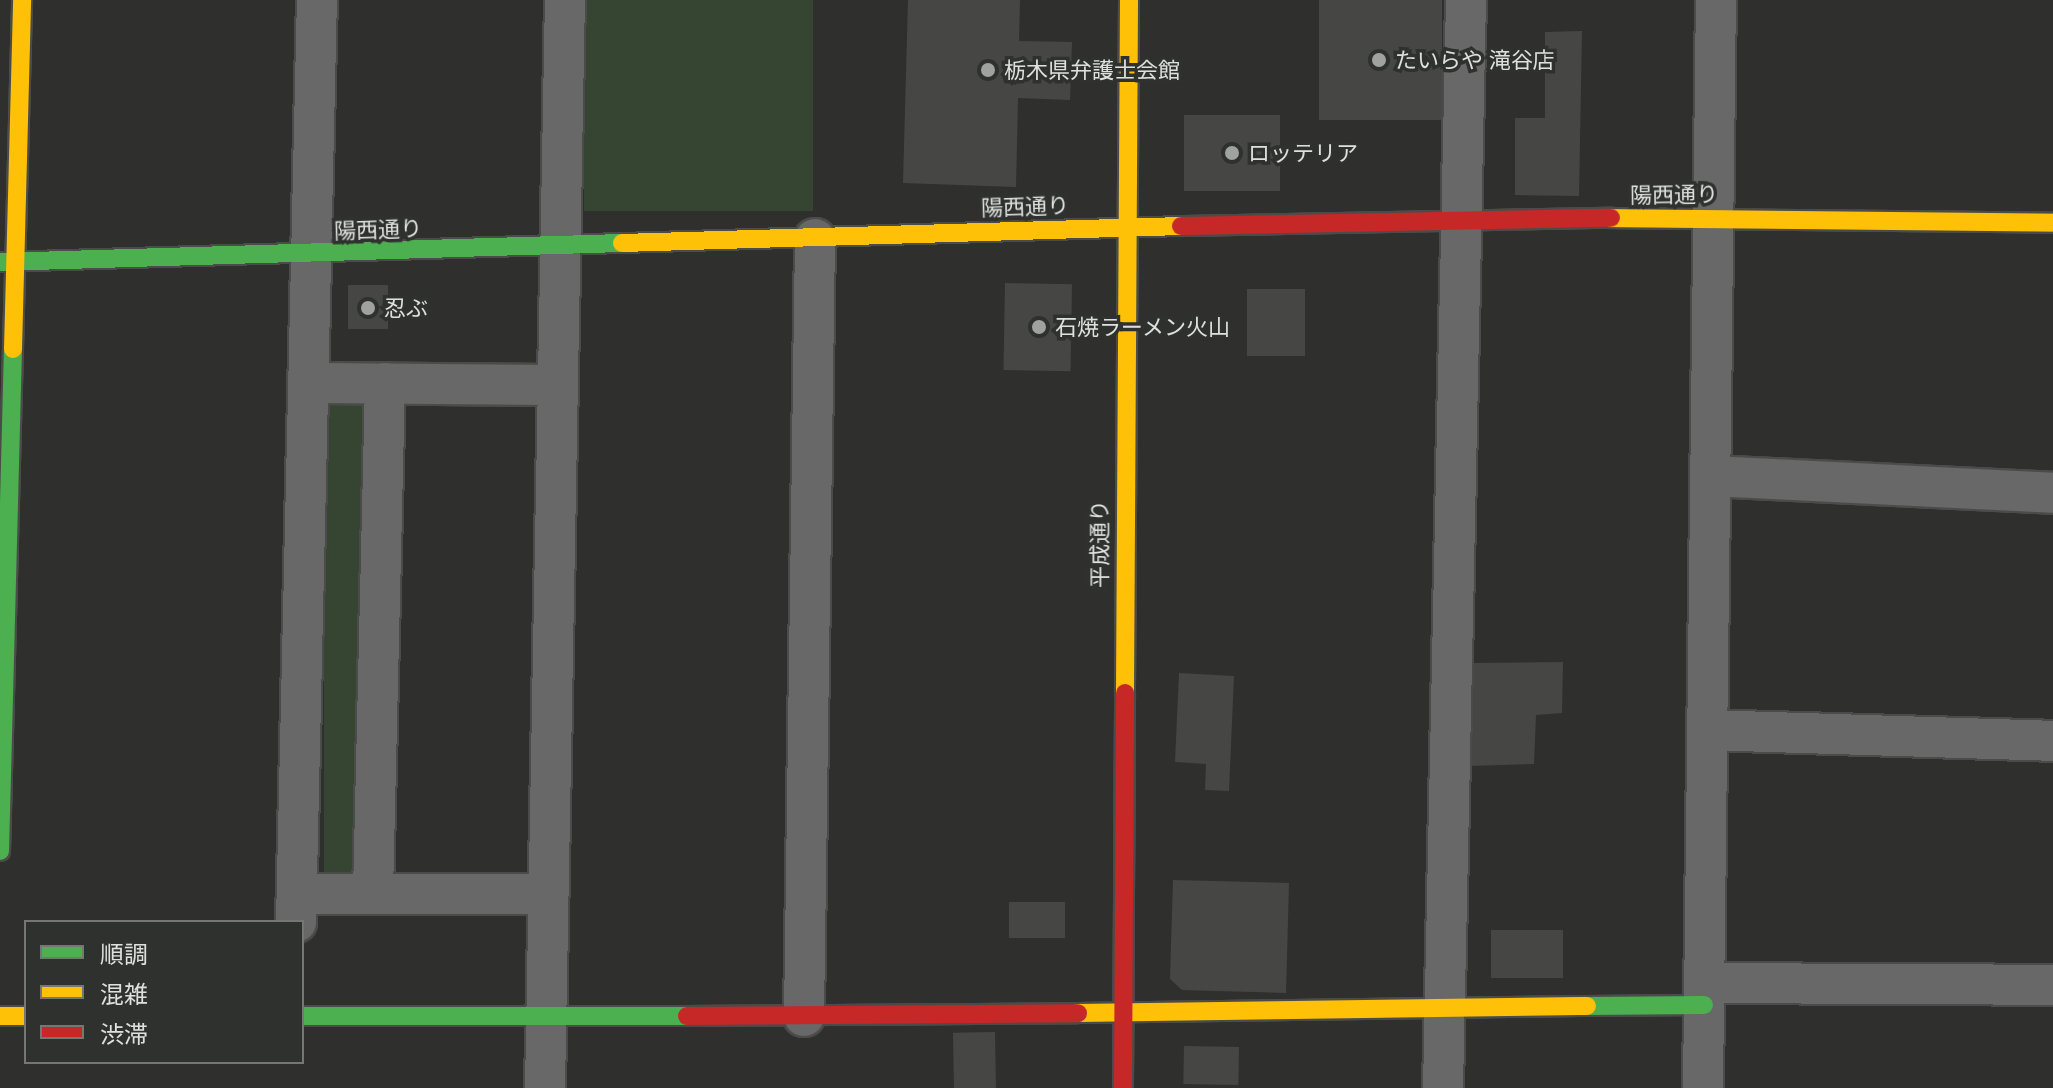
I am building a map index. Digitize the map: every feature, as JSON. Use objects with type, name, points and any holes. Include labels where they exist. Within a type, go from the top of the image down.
[{"type":"street","points":[[0,851],[8,262],[22,0]]},
{"type":"street","points":[[317,0],[315,254],[296,908],[373,893],[548,894]]},
{"type":"street","points":[[545,1088],[565,0]]},
{"type":"street","name":"平成通り","points":[[1123,1088],[1124,227],[1129,0]]},
{"type":"street","points":[[1443,1088],[1466,0]]},
{"type":"street","points":[[1703,1088],[1716,0]]},
{"type":"street","name":"陽西通り","points":[[8,262],[1124,227],[1714,216],[2053,223]]},
{"type":"street","points":[[804,1016],[815,239]]},
{"type":"street","points":[[311,383],[558,385]]},
{"type":"street","points":[[373,893],[385,383]]},
{"type":"street","points":[[1711,476],[2053,493]]},
{"type":"street","points":[[1707,730],[2053,741]]},
{"type":"street","points":[[304,1016],[804,1016],[1443,1009],[1704,994],[2053,985]]},
{"type":"street","points":[[0,1016],[24,1016]]},
{"type":"green space","points":[[584,0],[813,0],[813,211],[584,211]]},
{"type":"green space","points":[[324,394],[372,394],[372,883],[324,883]]},
{"type":"building","name":"栃木県弁護士会館","points":[[908,0],[1020,0],[1019,41],[1072,42],[1070,100],[1018,98],[1016,187],[903,183]]},
{"type":"building","name":"たいらや 滝谷店","points":[[1319,0],[1442,0],[1442,120],[1319,120]]},
{"type":"building","points":[[1582,31],[1579,196],[1515,195],[1515,118],[1545,118],[1545,32]]},
{"type":"building","name":"ロッテリア","points":[[1184,115],[1280,115],[1280,191],[1184,191]]},
{"type":"building","name":"石焼ラーメン火山","points":[[1005,283],[1072,284],[1070,371],[1003,370]]},
{"type":"building","name":"忍ぶ","points":[[348,285],[388,285],[388,329],[348,329]]},
{"type":"building","points":[[1247,289],[1305,289],[1305,356],[1247,356]]},
{"type":"building","points":[[1563,662],[1562,713],[1536,715],[1534,764],[1468,766],[1471,663]]},
{"type":"building","points":[[1179,673],[1234,676],[1229,791],[1205,790],[1206,764],[1175,762]]},
{"type":"building","points":[[1173,880],[1289,883],[1286,993],[1182,990],[1170,979]]},
{"type":"building","points":[[1009,902],[1065,902],[1065,938],[1009,938]]},
{"type":"building","points":[[1491,930],[1563,930],[1563,978],[1491,978]]},
{"type":"building","points":[[995,1032],[996,1088],[954,1088],[953,1033]]},
{"type":"building","points":[[1184,1046],[1239,1047],[1238,1085],[1183,1084]]},
{"type":"traffic: fast","points":[[0,262],[622,243]]},
{"type":"traffic: fast","points":[[0,851],[13,349]]},
{"type":"traffic: fast","points":[[1587,1006],[1704,1005]]},
{"type":"traffic: fast","points":[[304,1016],[687,1016]]},
{"type":"traffic: slow","points":[[13,349],[22,0]]},
{"type":"traffic: slow","points":[[1125,693],[1129,0]]},
{"type":"traffic: slow","points":[[1611,218],[2053,223]]},
{"type":"traffic: slow","points":[[622,243],[1181,226]]},
{"type":"traffic: slow","points":[[1078,1013],[1587,1006]]},
{"type":"traffic: slow","points":[[0,1016],[24,1016]]},
{"type":"traffic: jam","points":[[1181,226],[1611,218]]},
{"type":"traffic: jam","points":[[1123,1088],[1125,693]]},
{"type":"traffic: jam","points":[[687,1016],[1078,1013]]},
{"type":"place","name":"たいらや 滝谷店","points":[[1379,60]]},
{"type":"place","name":"栃木県弁護士会館","points":[[988,70]]},
{"type":"place","name":"ロッテリア","points":[[1232,153]]},
{"type":"place","name":"忍ぶ","points":[[368,308]]},
{"type":"place","name":"石焼ラーメン火山","points":[[1039,327]]}]
